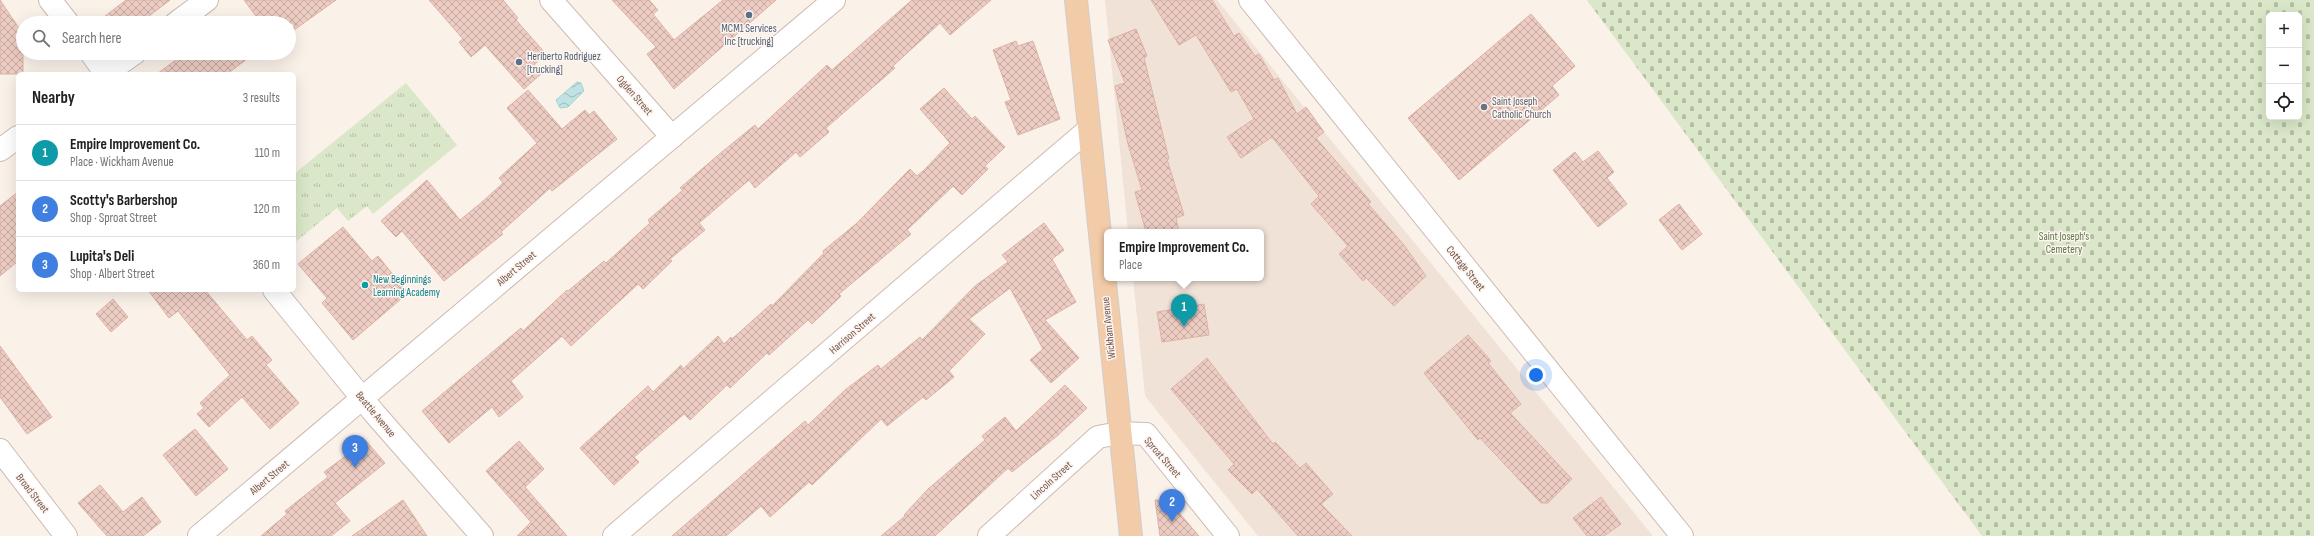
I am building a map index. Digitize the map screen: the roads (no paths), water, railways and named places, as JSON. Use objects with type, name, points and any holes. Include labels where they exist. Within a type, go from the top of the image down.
[{"type":"main road","name":"Wickham Avenue","points":[[1076,0],[1119,433],[1131,536]]},
{"type":"street","points":[[50,0],[63,16]]},
{"type":"street","points":[[185,16],[207,0]]},
{"type":"street","name":"Ogden Street","points":[[551,0],[672,137]]},
{"type":"street","name":"Albert Street","points":[[199,536],[834,0]]},
{"type":"street","name":"Cottage Street","points":[[1250,0],[1682,536]]},
{"type":"street","points":[[95,60],[104,72]]},
{"type":"street","points":[[109,72],[125,60]]},
{"type":"street","name":"Harrison Street","points":[[614,536],[1089,129]]},
{"type":"street","points":[[0,150],[16,138]]},
{"type":"street","name":"Beattie Avenue","points":[[276,292],[362,398],[482,536]]},
{"type":"street","name":"Lincoln Street","points":[[988,536],[1098,437],[1119,433]]},
{"type":"street","name":"Sproat Street","points":[[1119,433],[1146,434],[1228,536]]},
{"type":"street","name":"Broad Street","points":[[0,450],[66,536]]},
{"type":"water","points":[[577,82],[581,83],[584,91],[568,107],[560,108],[556,100]]},
{"type":"place","name":"MCM1 Services Inc [trucking]","points":[[749,15]]},
{"type":"place","name":"Heriberto Rodriguez [trucking]","points":[[519,62]]},
{"type":"place","name":"Saint Joseph Catholic Church","points":[[1484,107]]},
{"type":"place","name":"New Beginnings Learning Academy","points":[[365,285]]},
{"type":"place","name":"Empire Improvement Co.","points":[[1184,327]]},
{"type":"place","name":"Lupita's Deli","points":[[355,468]]},
{"type":"place","name":"Scotty's Barbershop","points":[[1172,522]]},
{"type":"park label","name":"Saint Joseph's Cemetery","points":[[2064,242]]}]
